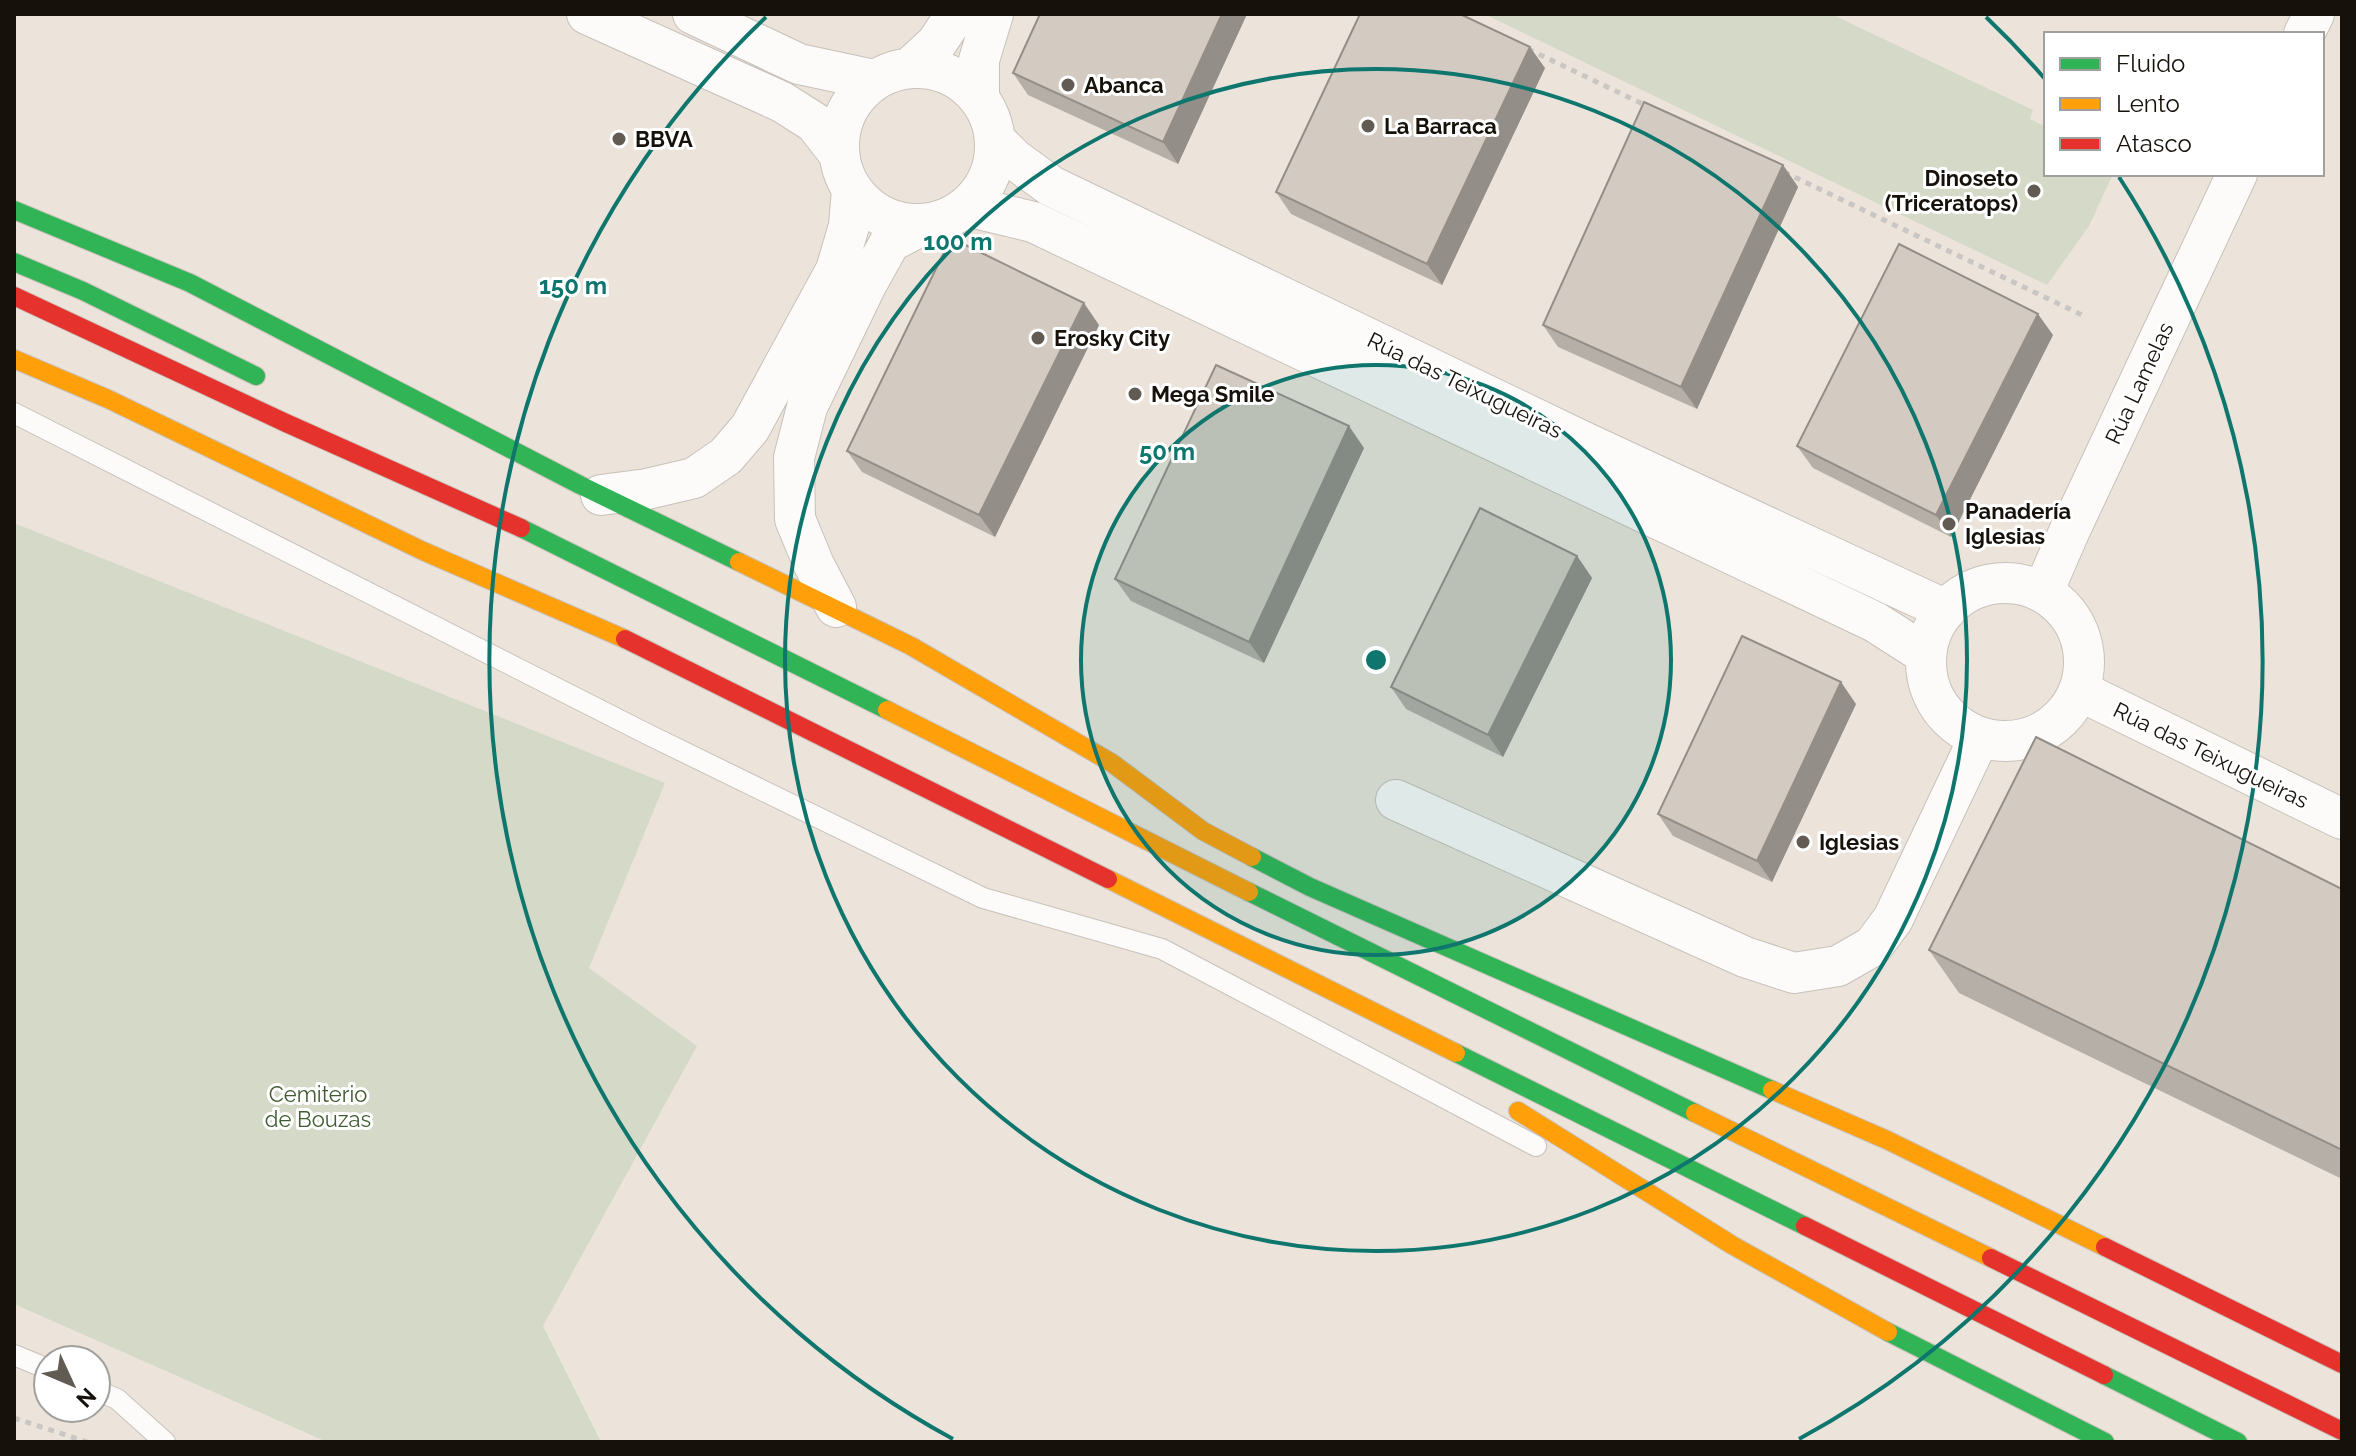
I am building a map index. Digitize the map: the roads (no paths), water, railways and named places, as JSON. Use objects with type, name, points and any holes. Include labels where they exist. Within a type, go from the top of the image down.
[{"type":"highway","points":[[14,210],[190,283],[601,495],[911,646],[1112,763],[1203,831],[1310,887],[1589,1012],[1887,1140],[2342,1364]]},
{"type":"highway","points":[[14,262],[83,291],[268,382]]},
{"type":"highway","points":[[14,296],[286,423],[551,541],[1423,979],[2342,1431]]},
{"type":"highway","points":[[14,359],[108,399],[423,551],[629,641]]},
{"type":"highway","points":[[434,468],[551,541]]},
{"type":"highway","points":[[467,550],[629,641],[2238,1442]]},
{"type":"highway","points":[[1423,979],[1589,1012]]},
{"type":"highway","points":[[1366,1010],[1472,1081]]},
{"type":"highway","points":[[1499,1098],[1592,1160],[1787,1278],[1978,1381],[2105,1442]]},
{"type":"street","points":[[587,14],[782,102],[815,123],[846,172],[880,215],[902,222],[924,224]]},
{"type":"street","points":[[693,14],[799,64],[874,80]]},
{"type":"street","points":[[601,495],[694,478],[726,456],[750,428],[836,270],[849,226],[841,126],[853,101],[874,80],[911,67],[936,44],[956,14]]},
{"type":"street","points":[[979,98],[979,60],[993,14]]},
{"type":"street","points":[[2305,32],[2314,14]]},
{"type":"street","points":[[911,67],[937,70],[960,80],[979,98]]},
{"type":"street","name":"Rúa das Teixugueiras","points":[[979,98],[990,117],[995,140],[1014,159],[1051,186],[1586,443],[1946,610]]},
{"type":"street","points":[[836,607],[795,519],[794,458],[807,407],[890,242],[967,206],[983,188],[993,165],[995,140]]},
{"type":"street","name":"Rúa Lamelas","points":[[2043,592],[2236,176]]},
{"type":"street","name":"Rúa das Teixugueiras","points":[[967,206],[1033,222],[1875,622],[1925,654]]},
{"type":"street","points":[[1991,584],[2018,584],[2043,592],[2062,606],[2075,624],[2083,646],[2085,669],[2080,691],[2067,712],[2049,729],[2027,739],[2003,742],[1979,738],[1955,725],[1938,705],[1927,681],[1925,654],[1932,630],[1946,610],[1966,593],[1991,584]]},
{"type":"street","name":"Rúa das Teixugueiras","points":[[2080,691],[2342,819]]},
{"type":"street","points":[[1396,800],[1745,957],[1794,973],[1838,966],[1873,946],[1893,919],[1979,738]]},
{"type":"lane","points":[[14,413],[647,734],[983,898],[1162,949],[1787,1278]]},
{"type":"lane","points":[[112,1397],[165,1442]]},
{"type":"place","name":"Abanca","points":[[1068,85]]},
{"type":"place","name":"La Barraca","points":[[1368,126]]},
{"type":"place","name":"BBVA","points":[[619,139]]},
{"type":"place","name":"Dinoseto (Triceratops)","points":[[2034,191]]},
{"type":"place","name":"Erosky City","points":[[1038,338]]},
{"type":"place","name":"Mega Smile","points":[[1135,394]]},
{"type":"place","name":"Panadería Iglesias","points":[[1949,524]]},
{"type":"place","name":"Iglesias","points":[[1803,842]]},
{"type":"park label","name":"Cemiterio de Bouzas","points":[[318,1106]]}]
